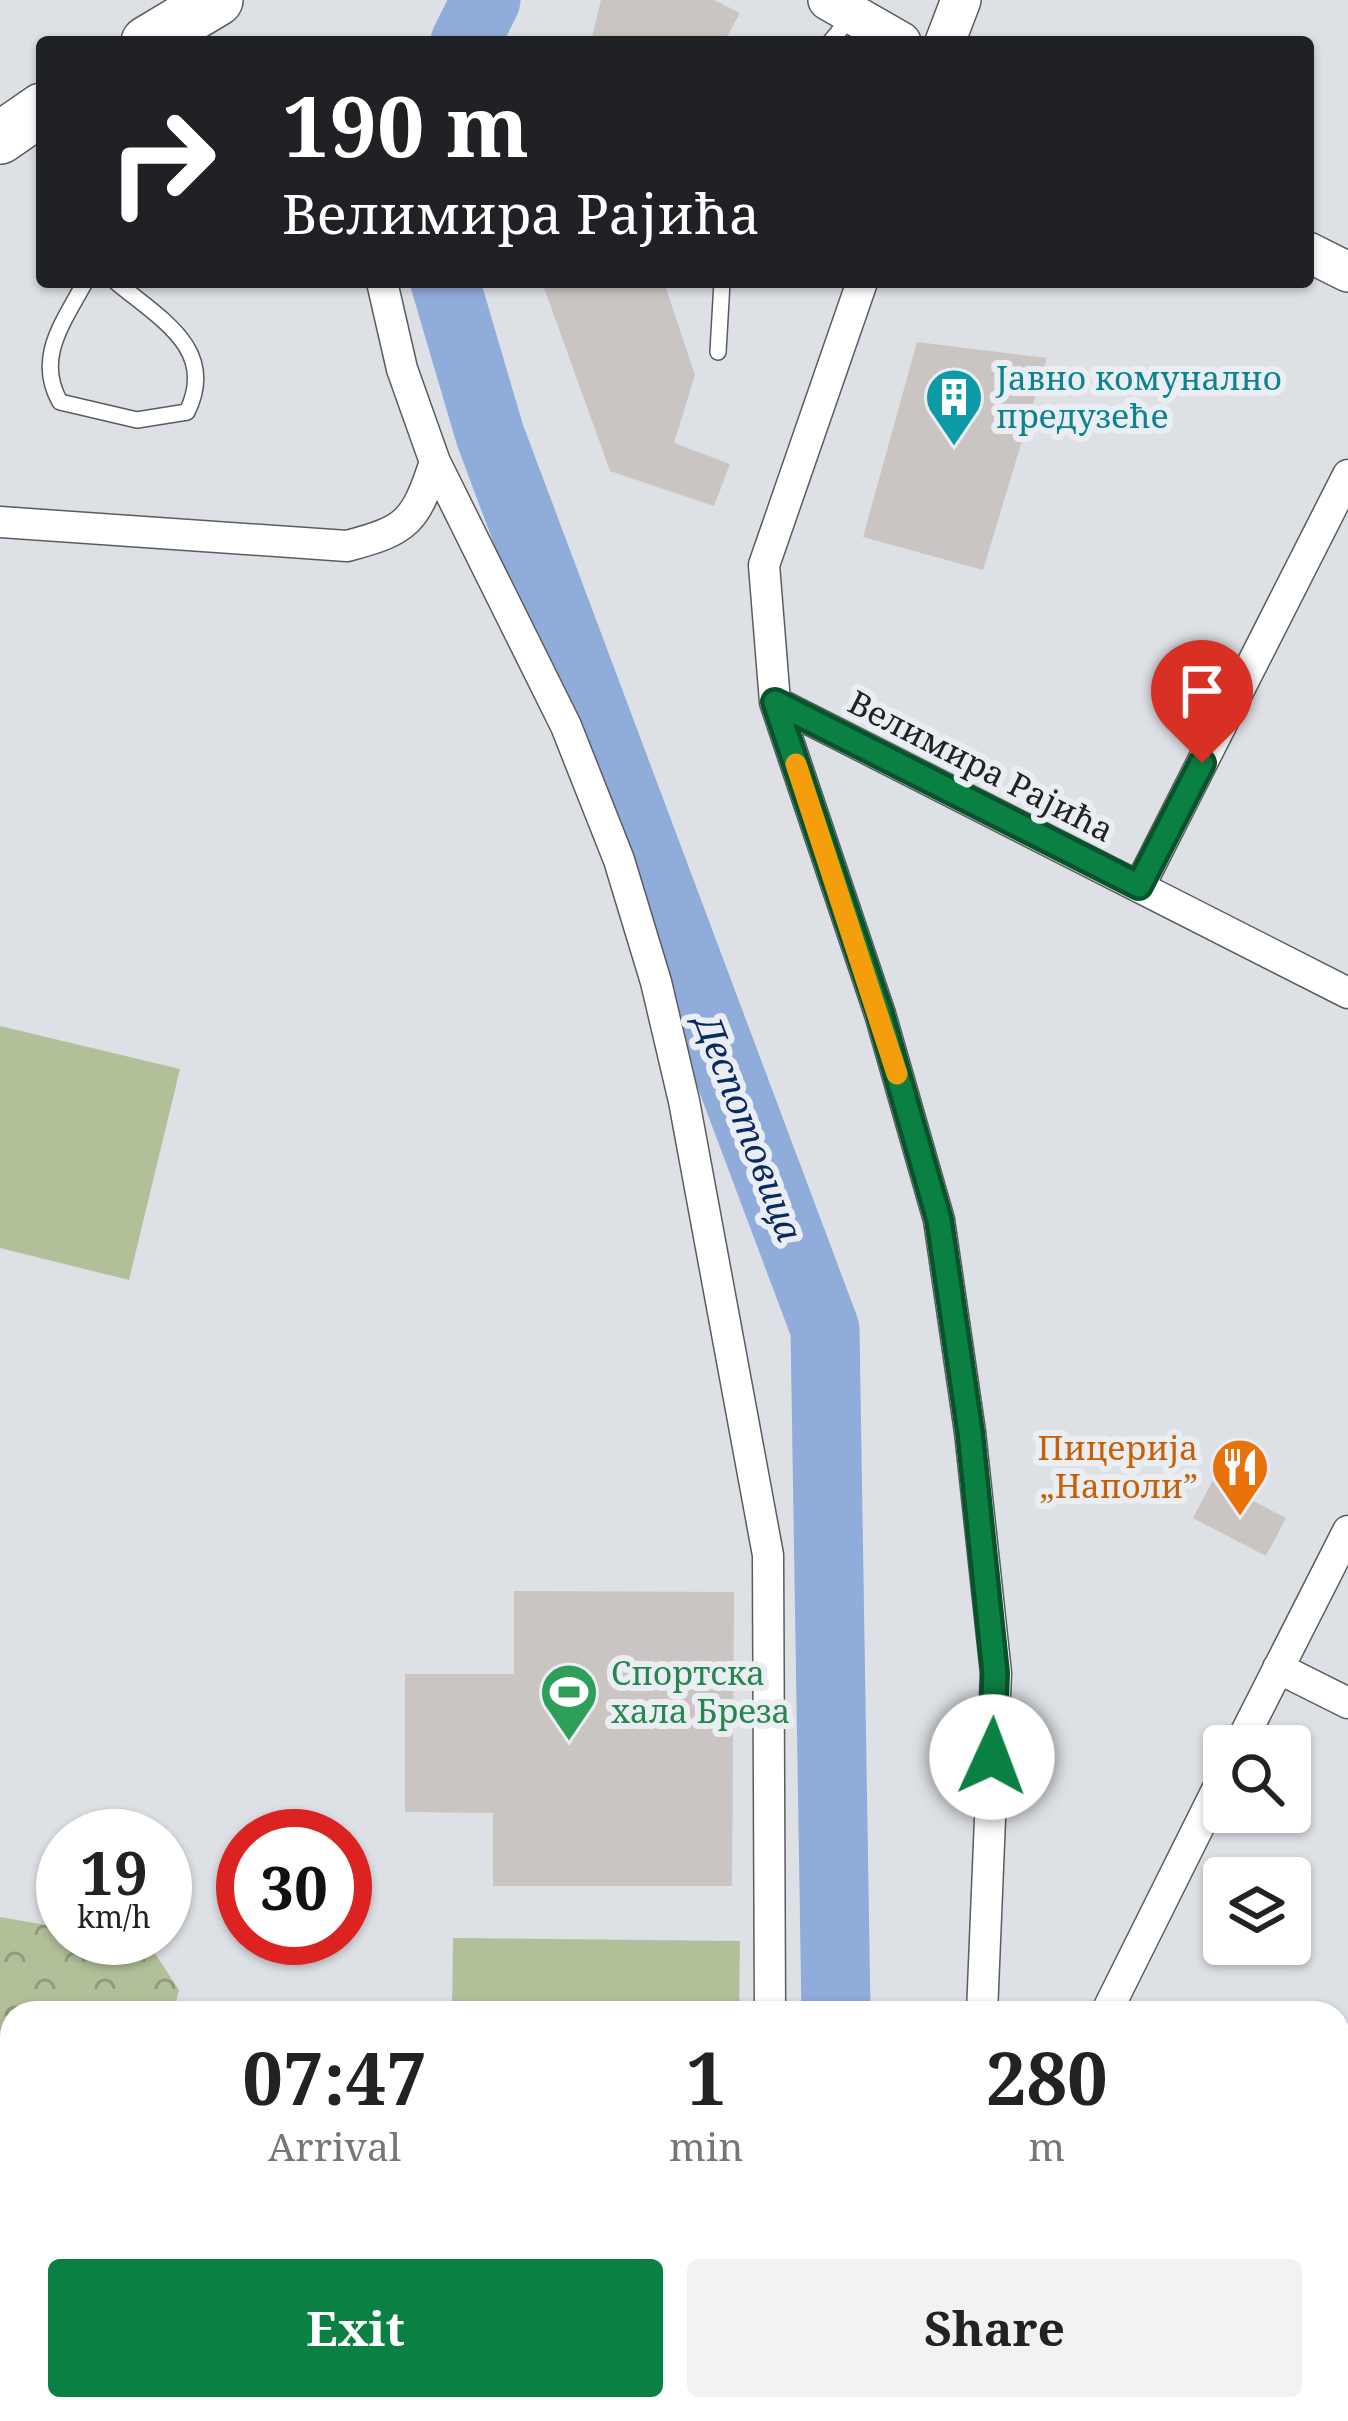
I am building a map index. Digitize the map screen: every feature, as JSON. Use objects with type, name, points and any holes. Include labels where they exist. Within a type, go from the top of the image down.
[{"type":"main road","points":[[160,36],[208,13]]},
{"type":"main road","points":[[0,138],[36,113]]},
{"type":"street","points":[[947,36],[961,0]]},
{"type":"street","points":[[836,19],[885,36]]},
{"type":"street","points":[[1314,254],[1348,272]]},
{"type":"street","points":[[383,288],[402,369],[435,462],[566,725],[619,860],[656,982],[684,1101],[768,1555],[770,2001]]},
{"type":"street","points":[[860,288],[764,565],[775,702],[880,1014],[939,1220],[970,1432],[995,1673],[982,2001]]},
{"type":"street","points":[[0,522],[347,546],[393,534],[418,512],[435,462]]},
{"type":"street","points":[[1139,886],[1348,475]]},
{"type":"street","name":"Велимира Рајића","points":[[775,702],[1348,993]]},
{"type":"street","points":[[1250,1725],[1348,1531]]},
{"type":"street","points":[[1278,1668],[1348,1703]]},
{"type":"street","points":[[1112,2001],[1203,1818]]},
{"type":"lane","points":[[82,288],[51,346],[47,379],[60,402],[136,419],[187,412],[199,370],[189,343],[123,288]]},
{"type":"lane","points":[[718,352],[722,288]]},
{"type":"green space","points":[[0,1026],[180,1069],[129,1280],[0,1248]]},
{"type":"green space","points":[[0,1917],[36,1923],[36,1965],[163,1965],[179,1990],[176,2001],[0,2001]]},
{"type":"green space","points":[[453,1938],[740,1941],[739,2001],[452,2001]]},
{"type":"building","points":[[601,0],[714,0],[740,13],[727,36],[592,36]]},
{"type":"building","points":[[544,288],[666,288],[695,375],[674,443],[730,464],[714,506],[610,471]]},
{"type":"building","name":"Јавно комунално предузеће","points":[[917,342],[1047,358],[983,570],[863,537]]},
{"type":"building","name":"Пицерија „Наполи”","points":[[1213,1480],[1286,1518],[1266,1556],[1193,1518]]},
{"type":"building","name":"Спортска хала Бреза","points":[[514,1591],[734,1592],[732,1886],[493,1886],[493,1813],[405,1812],[405,1674],[514,1674]]},
{"type":"waterway","name":"Деспотовица","points":[[468,36],[486,0]]},
{"type":"waterway","name":"Деспотовица","points":[[447,288],[490,435],[825,1329],[836,2001]]},
{"type":"slow traffic","points":[[796,764],[897,1074]]},
{"type":"place","name":"Јавно комунално предузеће","points":[[954,448]]},
{"type":"place","name":"Пицерија „Наполи”","points":[[1240,1518]]},
{"type":"place","name":"Спортска хала Бреза","points":[[569,1743]]},
{"type":"route","points":[[992,1757],[995,1673],[970,1432],[939,1220],[880,1014],[775,702],[1139,886],[1202,763]]}]
